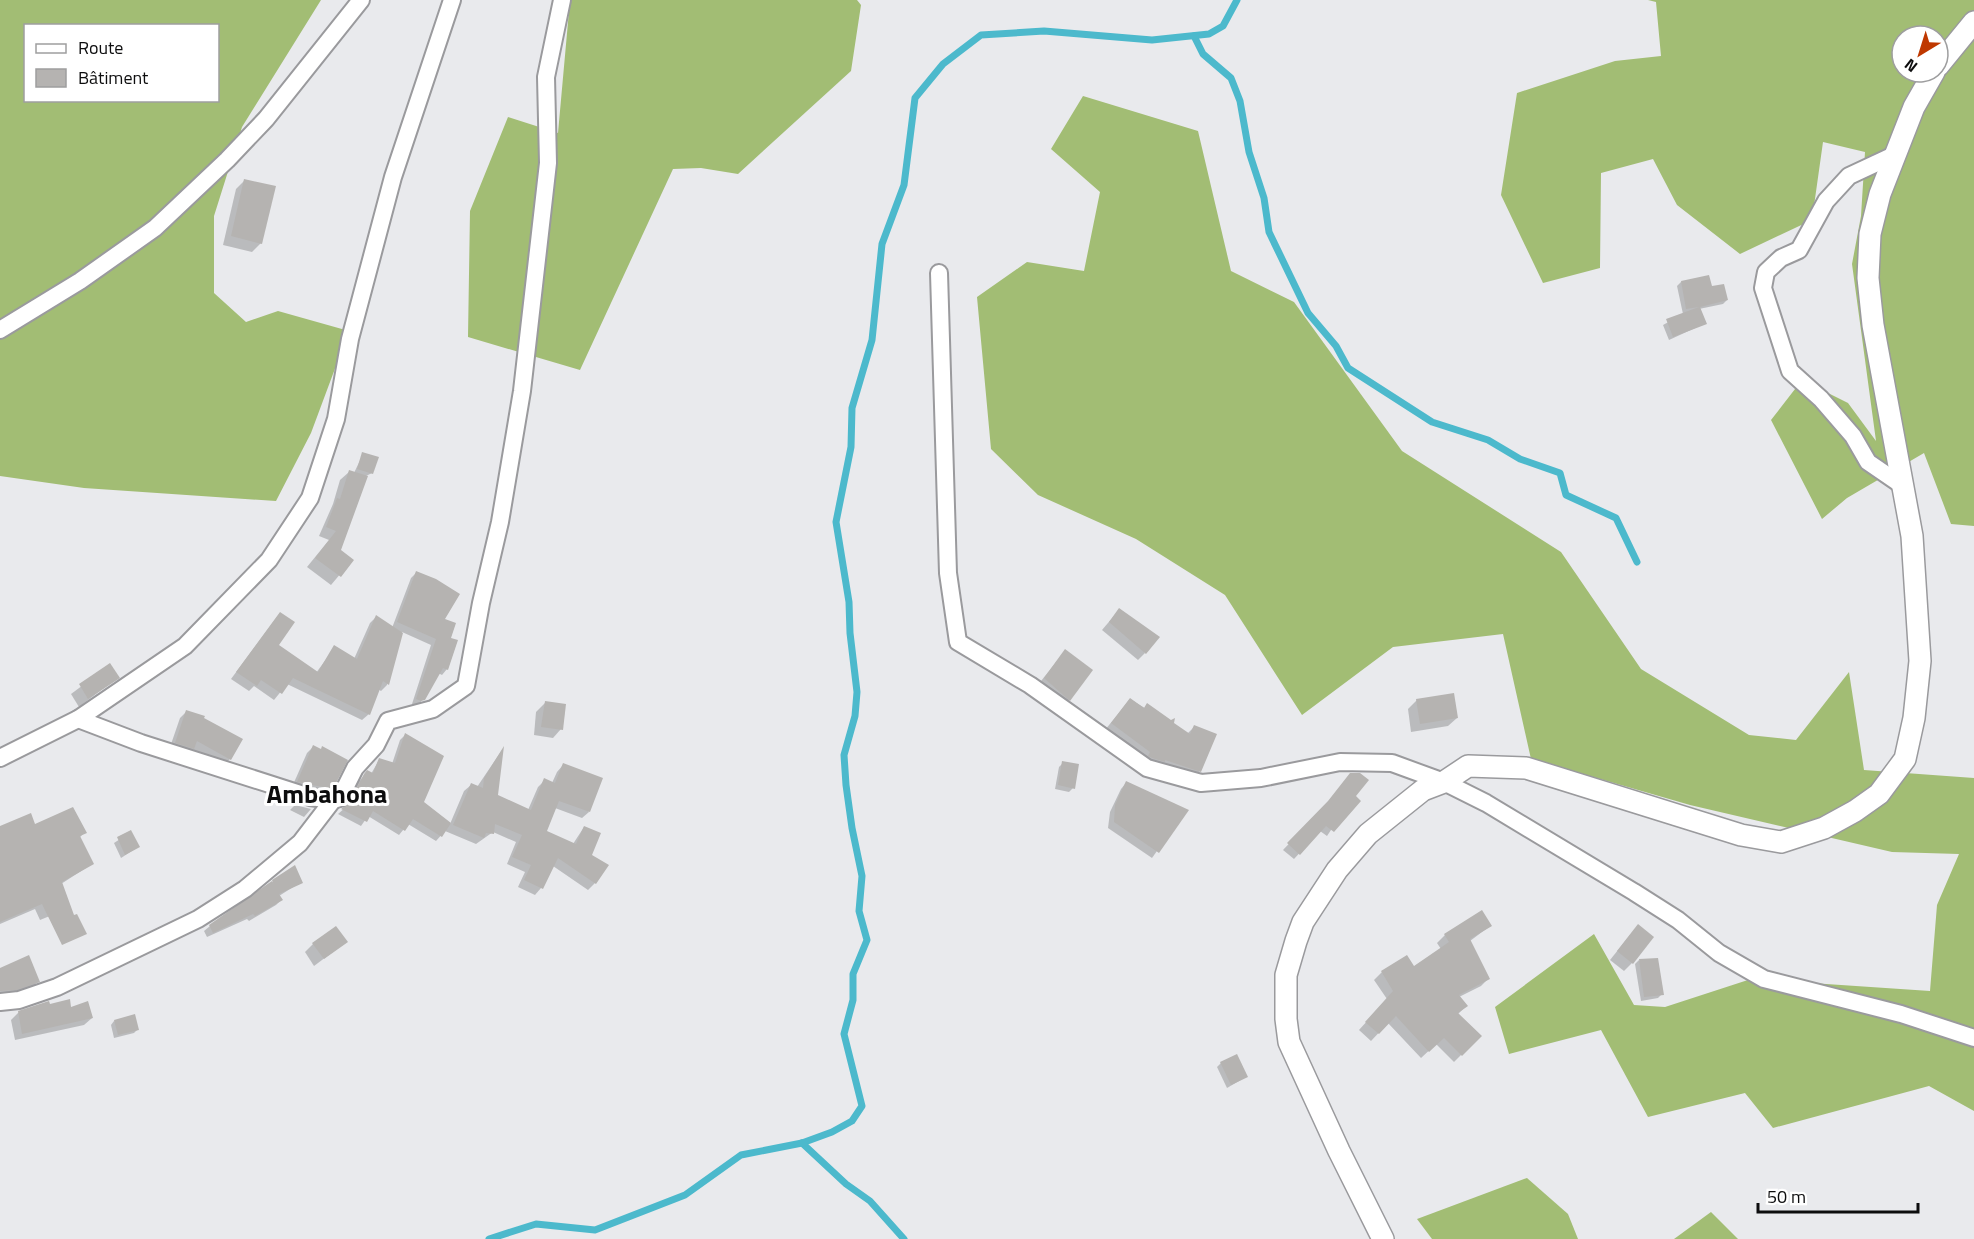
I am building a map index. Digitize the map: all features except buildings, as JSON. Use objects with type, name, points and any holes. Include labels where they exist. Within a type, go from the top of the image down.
[{"type":"street","points":[[0,330],[80,281],[155,228],[227,160],[266,119],[361,0]]},
{"type":"street","points":[[0,758],[78,719],[185,646],[269,560],[310,498],[336,419],[350,339],[393,177],[452,0]]},
{"type":"street","points":[[78,719],[141,743],[310,797],[333,800],[340,798],[355,768],[376,745],[388,720],[433,709],[466,686],[481,603],[500,522],[522,391],[548,163],[546,77],[562,0]]},
{"type":"street","points":[[1950,51],[1974,22]]},
{"type":"street","points":[[1383,1239],[1296,1060],[1286,1019],[1286,975],[1303,922],[1337,870],[1368,834],[1423,790],[1444,782],[1468,766],[1526,768],[1741,835],[1781,842],[1824,828],[1856,811],[1879,794],[1905,759],[1914,718],[1920,661],[1912,536],[1873,325],[1868,278],[1870,234],[1880,194],[1914,107],[1927,84]]},
{"type":"street","points":[[1894,155],[1849,176],[1826,201],[1799,250],[1781,258],[1766,272],[1763,288],[1790,371],[1821,399],[1853,436],[1868,462],[1903,486]]},
{"type":"street","points":[[939,273],[948,573],[958,642],[1030,685],[1147,768],[1201,783],[1261,778],[1340,762],[1392,763],[1444,782],[1486,803],[1678,920],[1719,953],[1764,979],[1901,1014],[1974,1038]]},
{"type":"street","points":[[0,1002],[19,1000],[57,987],[198,919],[245,888],[300,843],[333,800]]},
{"type":"green space","points":[[0,0],[321,0],[242,127],[214,216],[214,293],[246,322],[278,311],[349,331],[311,433],[276,501],[84,488],[0,476]]},
{"type":"green space","points":[[570,0],[857,0],[861,5],[851,71],[738,174],[701,168],[673,169],[580,370],[468,337],[470,211],[508,117],[558,133]]},
{"type":"green space","points":[[1648,0],[1974,0],[1974,526],[1951,524],[1924,453],[1847,498],[1822,519],[1771,420],[1802,380],[1848,403],[1876,441],[1852,264],[1861,216],[1865,152],[1823,142],[1812,220],[1740,254],[1677,205],[1653,159],[1601,173],[1600,268],[1543,283],[1501,195],[1517,93],[1615,61],[1661,56],[1656,2]]},
{"type":"green space","points":[[1083,96],[1198,131],[1231,271],[1294,302],[1402,451],[1561,552],[1641,669],[1749,735],[1796,740],[1849,672],[1864,770],[1974,778],[1974,1111],[1929,1086],[1773,1128],[1745,1093],[1648,1117],[1601,1030],[1509,1054],[1495,1007],[1594,934],[1634,1005],[1665,1007],[1751,979],[1930,991],[1937,905],[1959,854],[1892,852],[1690,805],[1531,759],[1503,634],[1393,647],[1302,715],[1225,595],[1136,539],[1038,495],[991,449],[977,297],[1027,262],[1084,271],[1100,192],[1051,149]]},
{"type":"green space","points":[[1527,1178],[1568,1214],[1578,1239],[1432,1239],[1417,1219]]},
{"type":"green space","points":[[1711,1212],[1738,1239],[1674,1239]]},
{"type":"waterway","points":[[489,1239],[536,1224],[595,1230],[685,1195],[741,1155],[802,1143],[832,1132],[852,1121],[862,1106],[844,1034],[853,1000],[853,974],[867,940],[859,911],[862,876],[846,785],[844,755],[855,716],[857,692],[849,602],[836,522],[851,447],[852,408],[872,340],[882,244],[904,185],[915,98],[943,64],[981,35],[1044,31],[1152,40],[1209,34],[1223,26],[1237,0]]},
{"type":"waterway","points":[[1194,36],[1203,54],[1231,78],[1240,101],[1249,152],[1264,198],[1269,232],[1308,313],[1336,346],[1348,368],[1432,422],[1488,440],[1520,459],[1560,473],[1566,495],[1616,518],[1637,562]]},
{"type":"waterway","points":[[802,1143],[846,1184],[870,1201],[904,1239]]},
{"type":"district","name":"Ambahona","points":[[327,794]]}]
